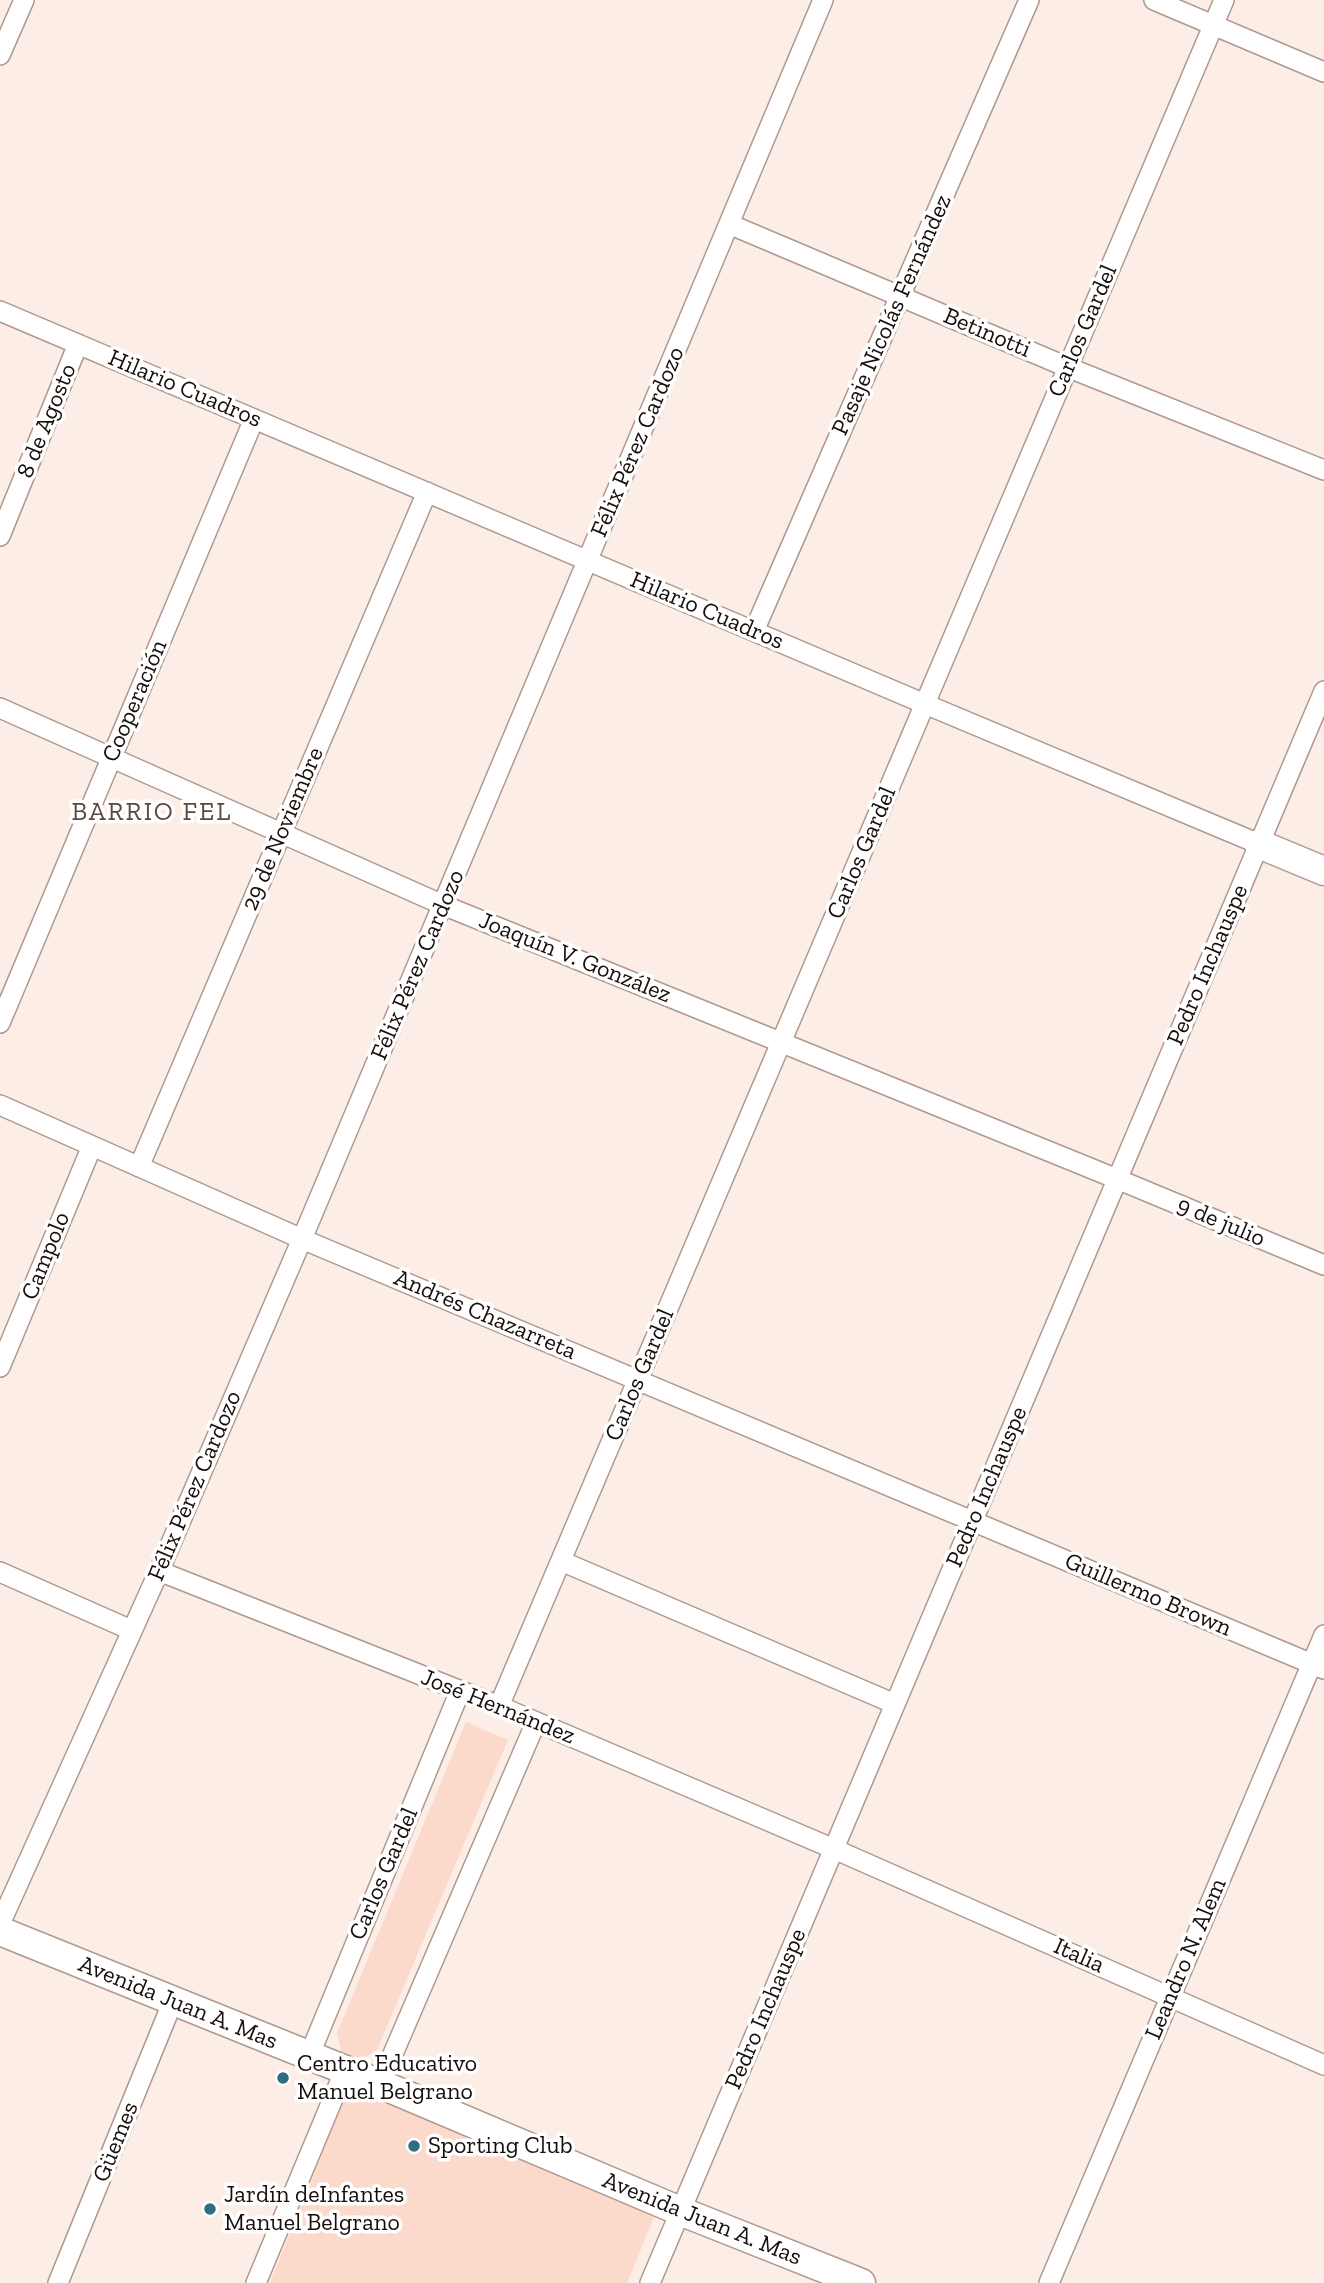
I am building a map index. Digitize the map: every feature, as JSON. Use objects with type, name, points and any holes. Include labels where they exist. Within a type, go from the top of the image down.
[{"type":"main road","points":[[1259,844],[1324,871]]},
{"type":"main road","name":"Avenida Juan A. Mas","points":[[0,1931],[380,2084],[680,2211],[861,2283]]},
{"type":"street","points":[[0,55],[24,0]]},
{"type":"street","name":"Félix Pérez Cardozo","points":[[0,1924],[159,1571],[302,1239],[823,0]]},
{"type":"street","name":"Pasaje Nicolás Fernández","points":[[754,631],[1030,0]]},
{"type":"street","points":[[1154,0],[1324,72]]},
{"type":"street","name":"Carlos Gardel","points":[[499,1706],[1223,0]]},
{"type":"street","name":"Betinotti","points":[[729,224],[1067,368],[1324,470]]},
{"type":"street","name":"Hilario Cuadros","points":[[0,311],[1259,844]]},
{"type":"street","name":"8 de Agosto","points":[[0,536],[78,344]]},
{"type":"street","name":"Cooperación","points":[[0,1023],[254,418]]},
{"type":"street","name":"29 de Noviembre","points":[[139,1167],[427,492]]},
{"type":"street","name":"Pedro Inchauspe","points":[[650,2283],[1324,691]]},
{"type":"street","name":"Joaquín V. González","points":[[0,708],[443,905],[1117,1179]]},
{"type":"street","name":"Andrés Chazarreta","points":[[0,1105],[302,1239],[972,1521]]},
{"type":"street","name":"Campolo","points":[[0,1367],[92,1146]]},
{"type":"street","name":"9 de julio","points":[[1117,1179],[1324,1265]]},
{"type":"street","name":"Guillermo Brown","points":[[972,1521],[1318,1666]]},
{"type":"street","points":[[561,1561],[895,1704]]},
{"type":"street","name":"José Hernández","points":[[159,1571],[499,1706],[834,1849]]},
{"type":"street","points":[[0,1572],[21,1579],[131,1630]]},
{"type":"street","name":"Leandro N. Alem","points":[[1049,2283],[1170,1997],[1318,1666],[1324,1635]]},
{"type":"street","name":"Carlos Gardel","points":[[309,2056],[460,1691]]},
{"type":"street","points":[[380,2084],[536,1722]]},
{"type":"street","name":"Italia","points":[[834,1849],[1324,2065]]},
{"type":"street","name":"Güemes","points":[[58,2283],[173,2001]]},
{"type":"street","points":[[256,2283],[345,2070]]},
{"type":"shaded area","points":[[466,1722],[508,1740],[377,2050],[345,2070],[337,2033]]},
{"type":"shaded area","name":"Sporting Club","points":[[351,2082],[657,2210],[627,2283],[270,2283]]},
{"type":"place","name":"Centro Educativo Manuel Belgrano","points":[[283,2078]]},
{"type":"place","name":"Sporting Club","points":[[414,2146]]},
{"type":"place","name":"Jardín deInfantes Manuel Belgrano","points":[[210,2209]]},
{"type":"district","name":"BARRIO FEL","points":[[152,813]]}]
